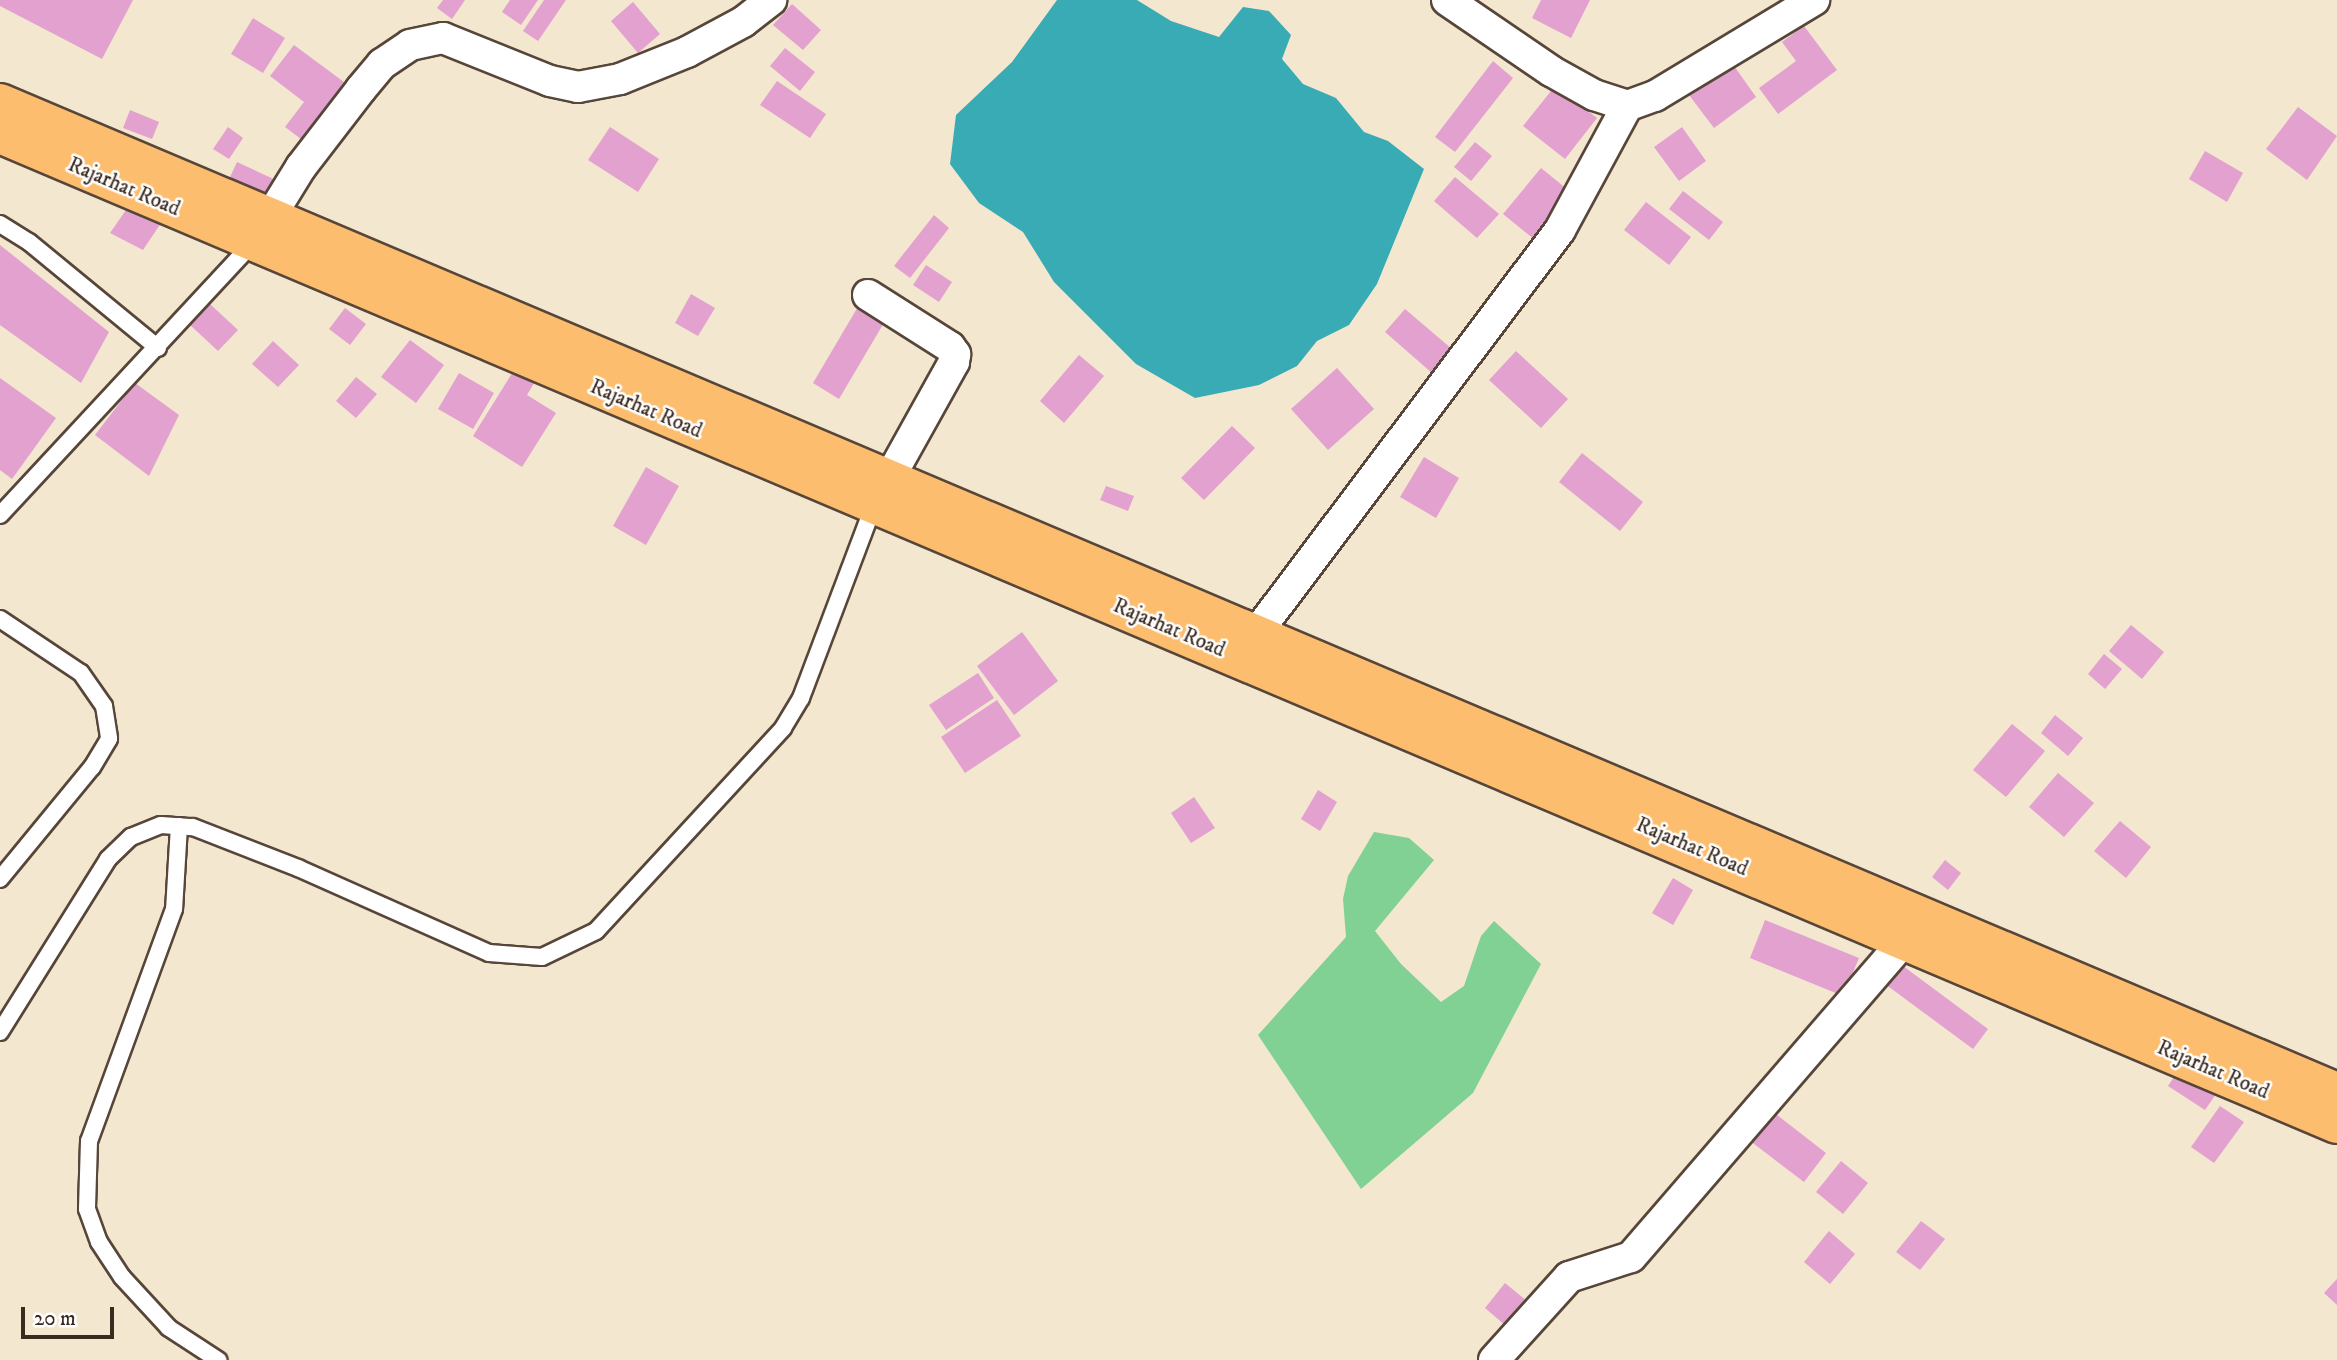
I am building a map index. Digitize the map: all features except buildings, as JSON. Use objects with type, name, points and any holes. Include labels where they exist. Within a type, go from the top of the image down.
[{"type":"main road","name":"Rajarhat Road","points":[[0,103],[263,230],[882,493],[1248,646],[2337,1092]]},
{"type":"main road","name":"Rajarhat Road","points":[[0,134],[263,230]]},
{"type":"main road","name":"Rajarhat Road","points":[[1248,646],[1906,938],[2337,1124]]},
{"type":"street","points":[[263,230],[301,167],[361,89],[382,64],[410,45],[443,38],[550,81],[578,86],[620,79],[687,52],[743,22],[771,0]]},
{"type":"street","points":[[1447,0],[1551,71],[1594,94],[1627,106],[1655,96],[1814,0]]},
{"type":"street","points":[[1248,646],[1560,230],[1627,106]]},
{"type":"street","points":[[868,295],[950,347],[955,354],[882,493]]},
{"type":"street","points":[[1494,1360],[1569,1277],[1631,1257],[1906,938]]},
{"type":"lane","points":[[0,224],[29,242],[158,348]]},
{"type":"lane","points":[[0,515],[139,369],[263,230]]},
{"type":"lane","points":[[0,1032],[108,859],[131,837],[161,825],[179,826],[298,868],[489,953],[542,957],[596,931],[783,728],[801,698],[882,493]]},
{"type":"lane","points":[[0,618],[81,673],[104,706],[109,739],[92,767],[0,879]]},
{"type":"lane","points":[[179,826],[174,909],[89,1141],[87,1209],[99,1242],[122,1277],[169,1328],[218,1360]]},
{"type":"green space","points":[[1374,832],[1409,838],[1434,860],[1375,931],[1401,964],[1441,1002],[1464,986],[1481,936],[1494,921],[1541,964],[1473,1093],[1361,1189],[1258,1035],[1346,937],[1343,899],[1348,876]]},
{"type":"water","points":[[1057,0],[1137,0],[1171,21],[1219,37],[1243,7],[1269,11],[1291,35],[1282,59],[1303,84],[1336,98],[1364,132],[1388,141],[1424,169],[1377,284],[1349,325],[1317,341],[1297,366],[1259,385],[1195,398],[1136,364],[1054,282],[1023,232],[979,203],[950,164],[956,115],[1012,62]]}]
